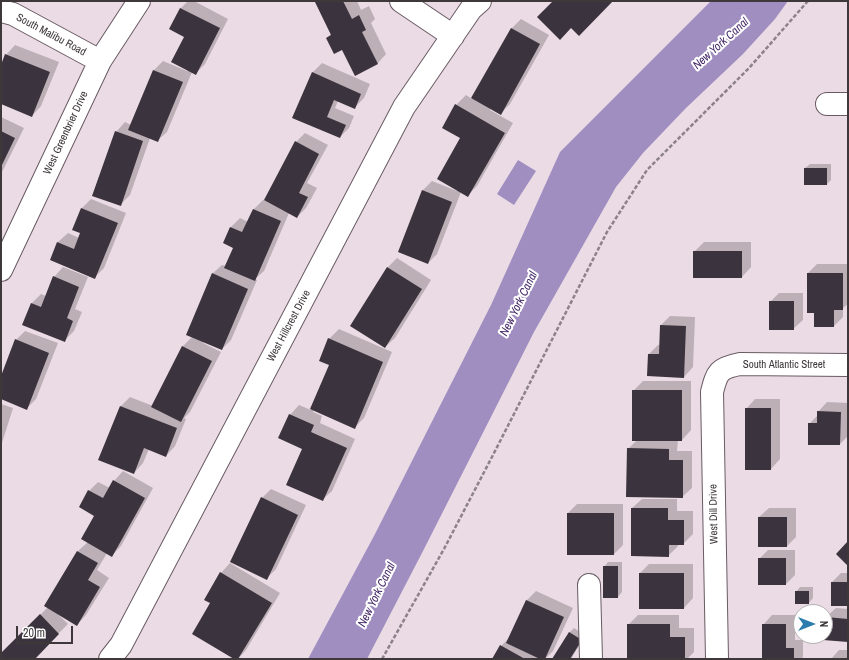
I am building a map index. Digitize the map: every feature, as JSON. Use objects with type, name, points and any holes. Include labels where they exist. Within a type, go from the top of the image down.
[{"type":"street","name":"West Greenbrier Drive","points":[[1,270],[100,61],[139,1]]},
{"type":"street","points":[[401,1],[453,36]]},
{"type":"street","name":"West Hillcrest Drive","points":[[110,659],[121,645],[404,107],[471,9],[480,1]]},
{"type":"street","name":"South Malibu Road","points":[[1,10],[13,14],[100,61]]},
{"type":"street","name":"South Atlantic Street","points":[[720,370],[729,366],[740,364],[848,365]]},
{"type":"street","name":"West Dill Drive","points":[[717,659],[712,392],[715,380],[720,370]]},
{"type":"street","points":[[589,585],[591,659]]},
{"type":"path","points":[[382,659],[444,549],[607,232],[646,170],[749,68],[808,1]]},
{"type":"water","name":"New York Canal","points":[[711,1],[788,1],[775,19],[743,54],[686,108],[643,153],[616,187],[534,332],[367,659],[308,659],[375,534],[491,305],[560,152]]},
{"type":"water","points":[[518,160],[536,171],[514,205],[497,194]]},
{"type":"building","points":[[343,1],[352,19],[359,15],[366,30],[362,32],[378,64],[355,76],[342,50],[334,54],[326,38],[331,35],[315,2]]},
{"type":"building","points":[[553,1],[613,1],[579,36],[571,28],[560,40],[537,17]]},
{"type":"building","points":[[180,8],[220,28],[196,75],[171,62],[184,37],[169,29]]},
{"type":"building","points":[[511,28],[540,44],[501,115],[471,98]]},
{"type":"building","points":[[5,54],[50,72],[32,117],[1,104],[1,65]]},
{"type":"building","points":[[153,70],[183,82],[158,142],[128,130]]},
{"type":"building","points":[[312,72],[361,94],[355,109],[334,100],[327,117],[346,125],[340,138],[292,118]]},
{"type":"building","points":[[455,104],[505,133],[468,197],[437,179],[460,138],[442,128]]},
{"type":"building","points":[[1,131],[15,138],[1,167]]},
{"type":"building","points":[[115,131],[143,141],[121,206],[92,196]]},
{"type":"building","points":[[295,141],[319,154],[299,193],[308,197],[297,218],[264,200]]},
{"type":"building","points":[[804,168],[827,168],[827,185],[804,185]]},
{"type":"building","points":[[422,190],[452,202],[428,264],[398,252]]},
{"type":"building","points":[[81,208],[118,223],[95,279],[50,260],[57,242],[74,249],[80,233],[72,230]]},
{"type":"building","points":[[253,209],[281,221],[255,281],[224,268],[233,248],[223,243],[230,227],[242,232]]},
{"type":"building","points":[[693,251],[742,251],[742,278],[693,278]]},
{"type":"building","points":[[387,267],[422,289],[385,348],[350,326]]},
{"type":"building","points":[[212,273],[248,289],[222,350],[186,335]]},
{"type":"building","points":[[807,273],[843,273],[843,310],[834,310],[834,327],[814,327],[814,313],[807,313]]},
{"type":"building","points":[[53,276],[79,287],[67,318],[73,321],[65,342],[22,325],[31,303],[41,307]]},
{"type":"building","points":[[769,301],[794,301],[794,330],[769,330]]},
{"type":"building","points":[[660,325],[686,326],[684,378],[647,376],[648,354],[659,354]]},
{"type":"building","points":[[328,338],[383,362],[355,429],[310,409],[329,365],[319,361]]},
{"type":"building","points":[[15,339],[49,353],[27,410],[1,399],[1,376]]},
{"type":"building","points":[[182,346],[212,361],[181,422],[151,407]]},
{"type":"building","points":[[632,390],[682,390],[682,441],[632,441]]},
{"type":"building","points":[[120,406],[177,428],[166,457],[144,448],[134,474],[98,460]]},
{"type":"building","points":[[745,408],[771,408],[771,470],[745,470]]},
{"type":"building","points":[[817,411],[841,412],[840,445],[808,445],[808,423],[817,423]]},
{"type":"building","points":[[289,414],[314,425],[311,432],[347,448],[323,501],[286,485],[302,449],[278,438]]},
{"type":"building","points":[[627,448],[669,449],[669,460],[683,460],[683,498],[626,497]]},
{"type":"building","points":[[113,480],[145,498],[112,557],[81,539],[94,516],[79,507],[88,490],[103,498]]},
{"type":"building","points":[[261,497],[298,515],[267,580],[230,562]]},
{"type":"building","points":[[631,508],[668,508],[668,520],[684,520],[684,545],[669,545],[669,557],[631,556]]},
{"type":"building","points":[[567,513],[614,513],[614,555],[567,555]]},
{"type":"building","points":[[758,517],[787,517],[787,547],[758,547]]},
{"type":"building","points":[[848,541],[848,566],[836,554]]},
{"type":"building","points":[[77,551],[98,563],[88,580],[100,587],[77,626],[44,606]]},
{"type":"building","points":[[758,558],[786,558],[786,585],[758,585]]},
{"type":"building","points":[[603,566],[618,566],[618,598],[603,598]]},
{"type":"building","points":[[220,572],[272,603],[238,659],[234,659],[192,634],[210,603],[204,600]]},
{"type":"building","points":[[639,573],[684,573],[684,609],[639,609]]},
{"type":"building","points":[[831,582],[848,582],[848,606],[833,606],[833,604],[831,604]]},
{"type":"building","points":[[795,591],[809,591],[809,604],[795,604]]},
{"type":"building","points":[[526,600],[564,617],[545,659],[540,659],[506,643]]},
{"type":"building","points":[[40,614],[59,634],[35,659],[1,659],[1,653]]},
{"type":"building","points":[[833,618],[848,619],[848,642],[833,641]]},
{"type":"building","points":[[627,624],[670,624],[670,637],[685,637],[685,659],[627,659]]},
{"type":"building","points":[[762,624],[786,624],[786,648],[794,648],[794,659],[762,659]]},
{"type":"building","points":[[569,632],[582,640],[570,659],[552,659]]},
{"type":"building","points":[[500,645],[525,659],[492,659]]}]
